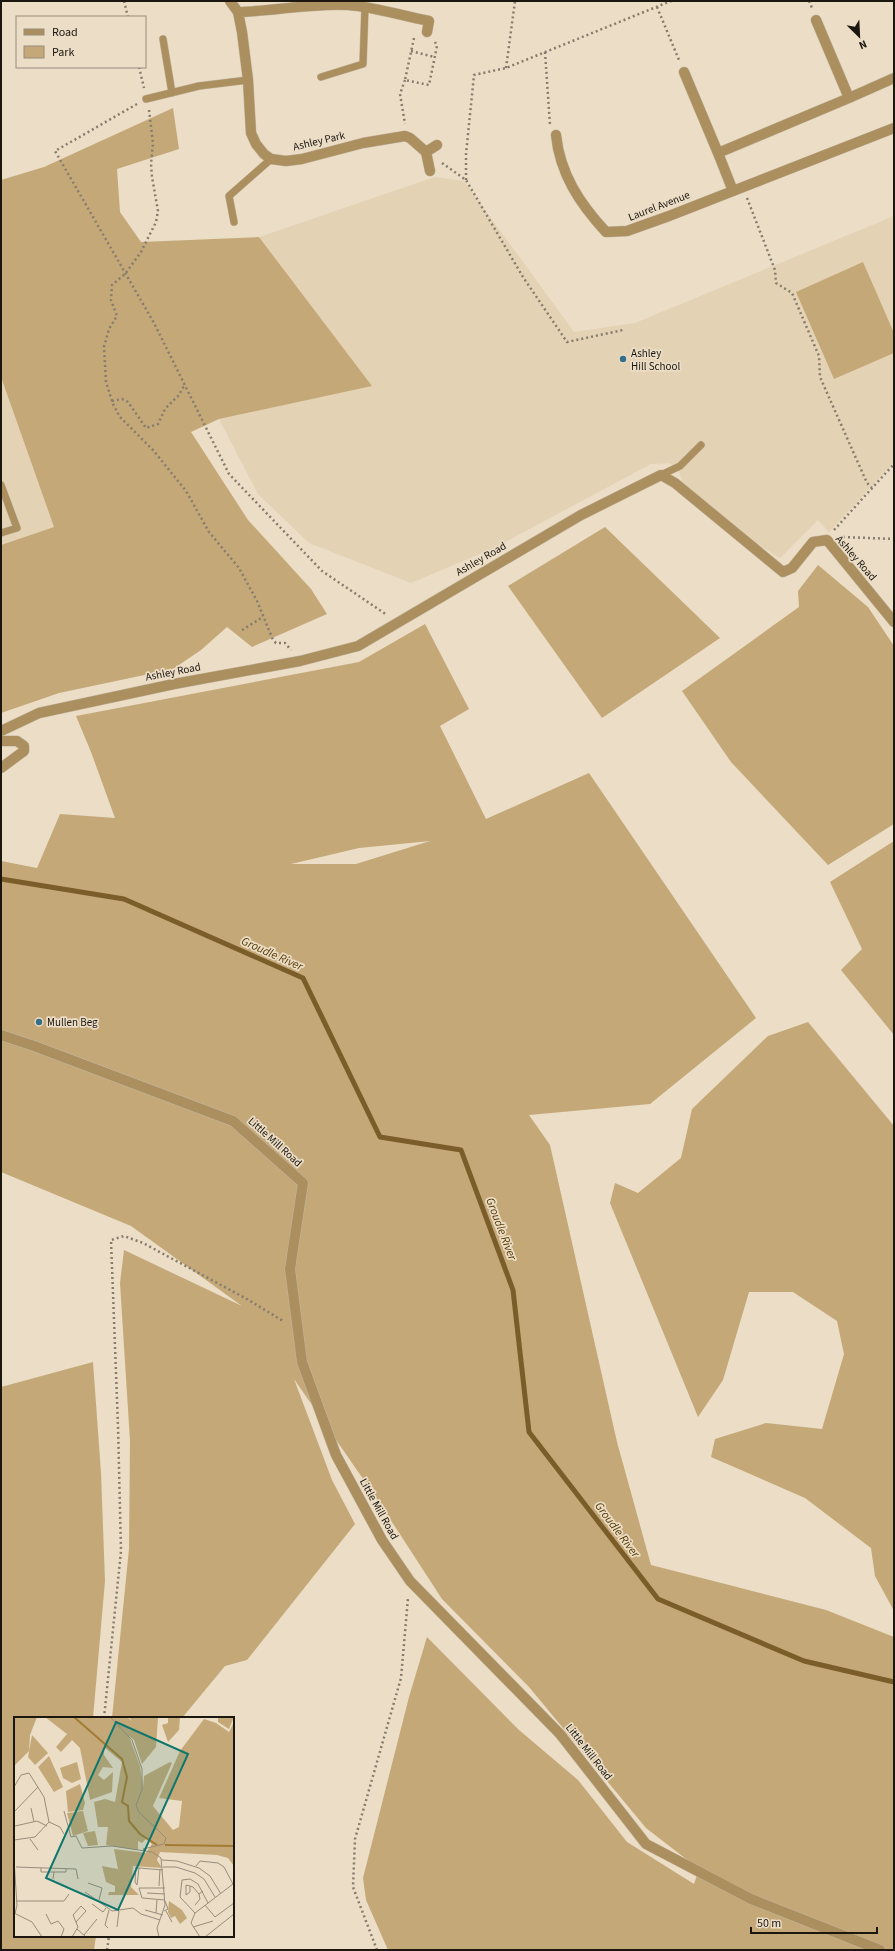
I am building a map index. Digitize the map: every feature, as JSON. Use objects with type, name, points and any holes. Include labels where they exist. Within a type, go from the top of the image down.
[{"type":"street","points":[[230,1],[238,12],[248,80],[251,133],[256,144],[264,154],[271,159]]},
{"type":"street","points":[[238,12],[348,5],[429,22],[427,32]]},
{"type":"street","points":[[816,20],[850,98]]},
{"type":"street","points":[[684,72],[718,153],[738,188]]},
{"type":"street","points":[[718,153],[894,78]]},
{"type":"street","name":"Laurel Avenue","points":[[556,135],[558,154],[566,178],[590,215],[606,232],[627,231],[894,128]]},
{"type":"street","points":[[405,136],[410,138],[426,152],[430,170]]},
{"type":"street","name":"Ashley Park","points":[[271,159],[286,161],[302,159],[363,143],[405,136]]},
{"type":"street","points":[[426,152],[437,146]]},
{"type":"street","name":"Ashley Road","points":[[1,731],[39,712],[291,662],[358,646],[581,515],[661,475],[675,483],[783,572],[792,568],[813,542],[828,538],[894,622]]},
{"type":"street","points":[[1,741],[18,741],[24,746],[24,751],[1,768]]},
{"type":"street","name":"Little Mill Road","points":[[1,1035],[41,1048],[233,1121],[303,1183],[290,1268],[302,1362],[336,1455],[382,1540],[410,1581],[560,1734],[646,1844],[751,1899],[880,1950]]},
{"type":"lane","points":[[321,77],[363,64],[365,8]]},
{"type":"lane","points":[[163,39],[172,93]]},
{"type":"lane","points":[[146,99],[199,86],[248,80]]},
{"type":"lane","points":[[234,222],[229,196],[271,159]]},
{"type":"lane","points":[[661,475],[680,466],[701,445]]},
{"type":"lane","points":[[1,485],[17,528],[1,533]]},
{"type":"path","points":[[124,1],[128,16]]},
{"type":"path","points":[[506,68],[515,1]]},
{"type":"path","points":[[466,180],[466,154],[474,75],[506,68],[671,1]]},
{"type":"path","points":[[657,7],[684,72]]},
{"type":"path","points":[[405,136],[406,130],[400,94],[405,80],[414,38]]},
{"type":"path","points":[[405,80],[429,85],[437,46]]},
{"type":"path","points":[[411,51],[434,57]]},
{"type":"path","points":[[545,52],[550,126],[556,135]]},
{"type":"path","points":[[139,68],[150,114],[153,143],[151,164],[152,177],[158,211],[156,222],[141,252],[125,274],[112,285],[111,300],[117,316],[109,329],[104,347],[106,382],[112,401],[120,417],[153,450],[186,491],[209,532],[239,568],[257,601],[276,643],[285,643],[290,647],[291,662]]},
{"type":"path","points":[[146,99],[55,151],[154,323],[228,474],[322,571],[399,623]]},
{"type":"path","points":[[426,152],[466,180],[523,277],[567,342],[623,330]]},
{"type":"path","points":[[738,188],[775,270],[776,283],[792,293],[819,356],[820,377],[867,483],[872,488]]},
{"type":"path","points":[[112,401],[122,399],[128,402],[146,428],[158,424],[164,409],[179,395],[184,385]]},
{"type":"path","points":[[828,538],[894,464]]},
{"type":"path","points":[[828,538],[894,539]]},
{"type":"path","points":[[242,630],[263,617]]},
{"type":"path","points":[[104,1717],[121,1552],[111,1240],[124,1236],[143,1243],[247,1299],[298,1330]]},
{"type":"path","points":[[378,1950],[353,1887],[355,1839],[401,1678],[410,1581]]},
{"type":"path","points":[[107,1950],[108,1937]]},
{"type":"shaded area","name":"Ashley Hill School","points":[[435,177],[464,181],[574,332],[635,323],[894,216],[894,462],[829,532],[818,520],[780,558],[754,542],[684,486],[679,472],[670,463],[651,464],[494,548],[411,583],[309,543],[258,494],[219,419],[371,385],[259,237]]},
{"type":"shaded area","points":[[1,377],[54,527],[1,545]]},
{"type":"green space","points":[[173,108],[179,149],[117,169],[120,212],[141,242],[259,237],[372,386],[219,419],[191,432],[248,520],[311,589],[327,614],[252,647],[227,627],[201,650],[173,669],[59,693],[1,713],[1,545],[54,527],[1,377],[1,180],[44,167]]},
{"type":"green space","points":[[863,262],[894,333],[894,353],[834,379],[796,292]]},
{"type":"green space","points":[[605,527],[720,638],[602,718],[508,586]]},
{"type":"green space","points":[[818,565],[868,607],[894,646],[894,824],[828,865],[731,762],[682,691],[799,607],[798,591]]},
{"type":"green space","points":[[425,624],[469,709],[440,726],[486,819],[589,773],[756,1018],[650,1104],[529,1115],[550,1145],[617,1442],[651,1565],[826,1610],[894,1637],[894,1950],[388,1950],[366,1900],[363,1878],[409,1697],[427,1637],[519,1730],[578,1780],[627,1842],[694,1884],[699,1869],[646,1828],[529,1687],[442,1599],[379,1502],[294,1379],[332,1480],[355,1524],[247,1660],[225,1666],[183,1717],[112,1717],[129,1549],[130,1441],[120,1283],[124,1250],[242,1306],[131,1226],[1,1172],[1,861],[37,868],[60,814],[115,818],[76,716],[359,662]],"holes":[[[430,841],[356,864],[291,864],[359,848]]]},
{"type":"green space","points":[[894,841],[894,1035],[841,970],[862,949],[830,882]]},
{"type":"green space","points":[[808,1022],[894,1126],[894,1611],[875,1576],[871,1548],[805,1498],[711,1457],[715,1439],[766,1423],[822,1429],[844,1354],[837,1321],[793,1292],[749,1292],[723,1380],[698,1417],[610,1203],[615,1183],[638,1193],[681,1158],[692,1109],[768,1036]]},
{"type":"green space","points":[[93,1362],[101,1473],[105,1581],[93,1717],[14,1717],[14,1937],[96,1937],[94,1950],[1,1950],[1,1387]]},
{"type":"waterway","name":"Groudle River","points":[[1,879],[124,899],[303,978],[380,1137],[461,1150],[513,1290],[529,1432],[658,1599],[804,1661],[894,1682]]},
{"type":"place","name":"Ashley Hill School","points":[[623,359]]},
{"type":"place","name":"Mullen Beg","points":[[39,1022]]}]
